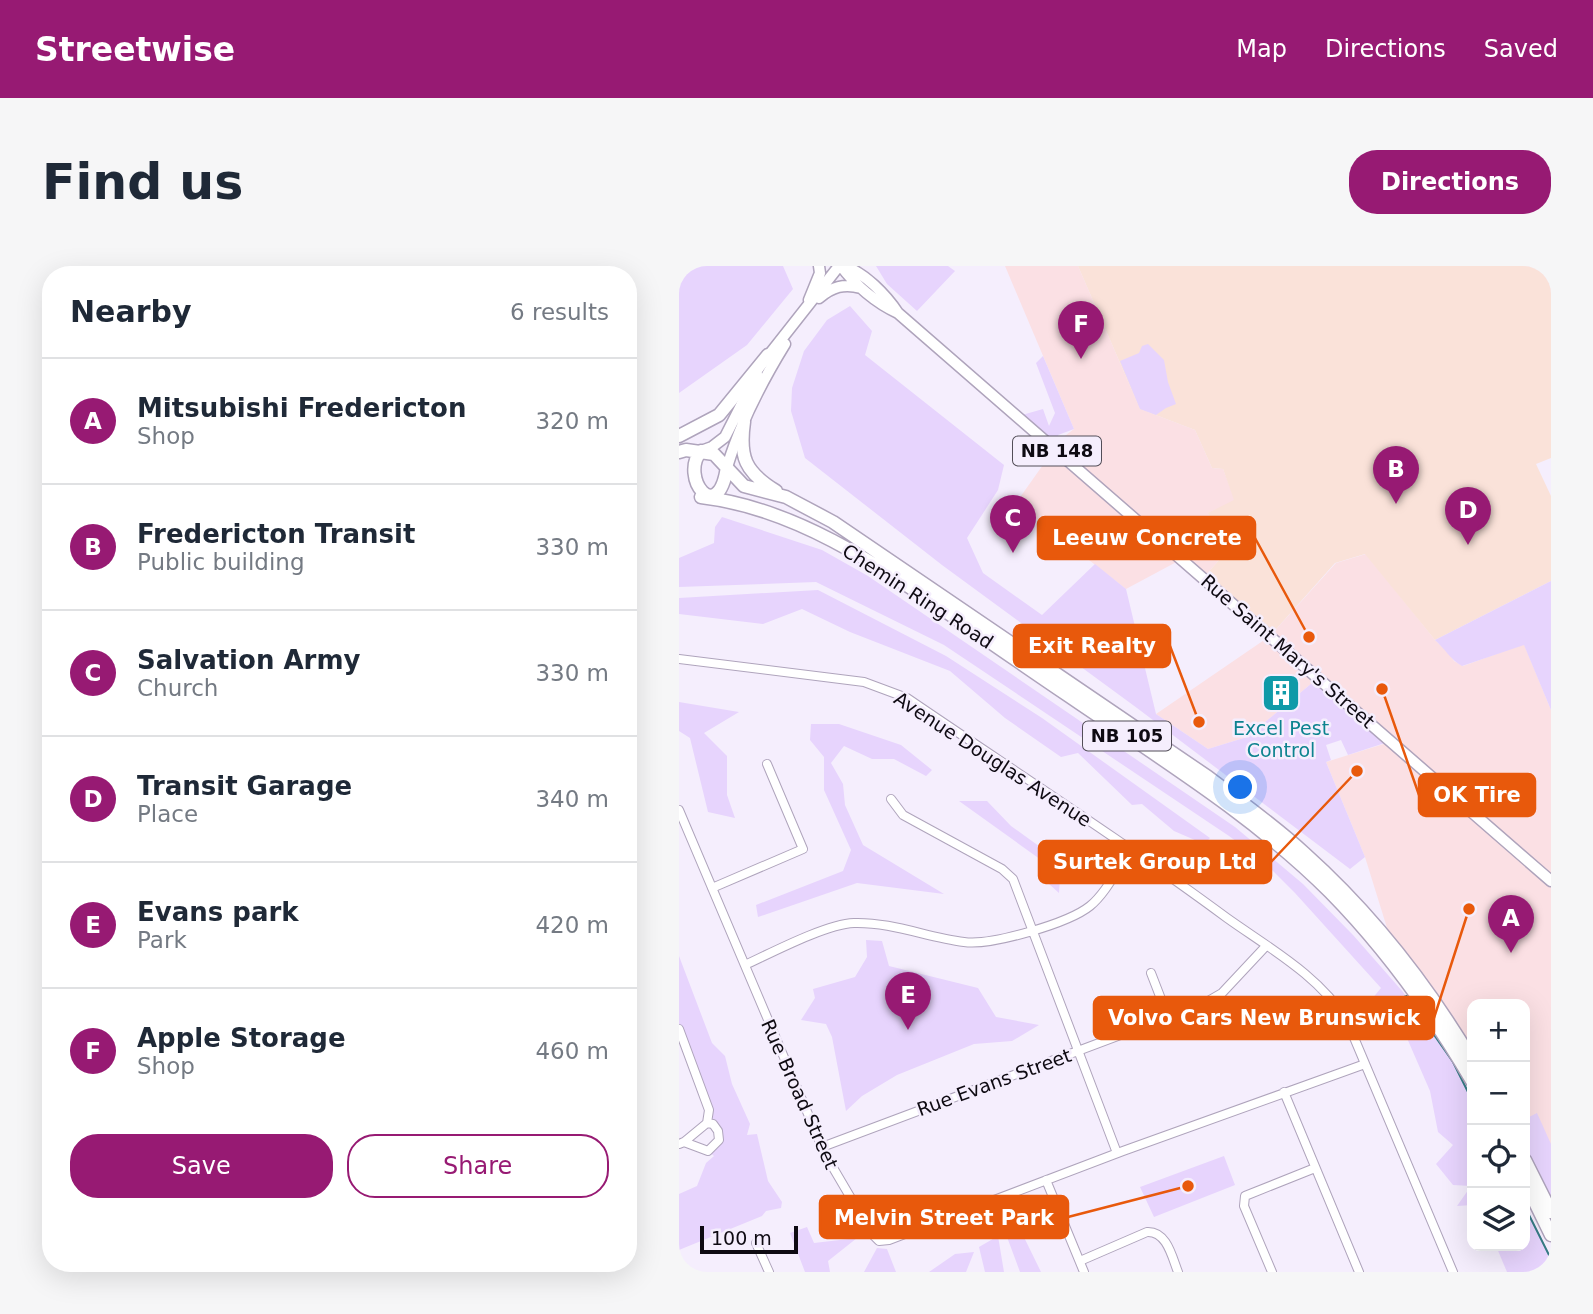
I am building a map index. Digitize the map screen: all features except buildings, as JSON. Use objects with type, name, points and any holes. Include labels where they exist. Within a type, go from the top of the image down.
[{"type":"highway","points":[[679,436],[719,415],[768,355]]},
{"type":"highway","points":[[744,422],[742,450],[745,463],[763,483],[786,497]]},
{"type":"highway","points":[[679,452],[701,451],[714,454],[727,467],[725,480],[719,490],[701,497],[688,490],[683,478],[686,463],[701,451]]},
{"type":"highway","name":"Chemin Ring Road","points":[[727,467],[744,486],[786,497],[833,522],[1255,812],[1303,851],[1392,944],[1467,1052]]},
{"type":"highway","name":"Chemin Ring Road","points":[[701,497],[736,503],[797,524],[870,561],[1152,752],[1255,826],[1330,893],[1382,949],[1440,1028],[1467,1074]]},
{"type":"highway","points":[[1530,1170],[1551,1212]]},
{"type":"highway","points":[[1528,1188],[1551,1235]]},
{"type":"main road","points":[[727,467],[735,439],[761,384],[804,313],[820,273],[819,266]]},
{"type":"main road","points":[[701,451],[725,437],[768,355],[841,266]]},
{"type":"main road","name":"Rue Saint Mary's Street","points":[[841,266],[865,285],[884,307],[898,313],[1551,881]]},
{"type":"main road","points":[[804,313],[836,287],[865,285],[859,266]]},
{"type":"street","name":"Avenue Douglas Avenue","points":[[679,659],[864,682],[907,698],[1131,850],[1314,981],[1330,997],[1347,1021],[1453,1272]]},
{"type":"street","points":[[712,888],[803,849],[767,764]]},
{"type":"street","points":[[891,799],[904,815],[1008,874],[1016,885],[1117,1153]]},
{"type":"street","name":"Rue Broad Street","points":[[679,810],[822,1147],[855,1208],[879,1241],[889,1240],[1117,1153],[1365,1064]]},
{"type":"street","points":[[744,965],[808,937],[850,923],[878,923],[965,943],[1003,939],[1076,914],[1092,904],[1131,850]]},
{"type":"street","name":"Rue Evans Street","points":[[822,1147],[1203,1004],[1222,993],[1266,946]]},
{"type":"street","points":[[1151,973],[1168,1017]]},
{"type":"street","points":[[679,1028],[709,1110],[707,1124]]},
{"type":"street","points":[[1284,1092],[1359,1272]]},
{"type":"street","points":[[707,1124],[713,1124],[718,1131],[719,1140],[708,1151],[681,1143],[707,1124]]},
{"type":"street","points":[[1272,1272],[1244,1206],[1245,1196],[1315,1168]]},
{"type":"street","points":[[1046,1181],[1084,1272]]},
{"type":"street","points":[[1080,1261],[1154,1232],[1165,1241],[1178,1272]]},
{"type":"street","points":[[756,1243],[768,1272]]},
{"type":"shaded area","points":[[679,266],[783,266],[793,289],[747,345],[679,393]]},
{"type":"shaded area","points":[[876,266],[948,266],[955,271],[917,311],[887,284]]},
{"type":"shaded area","points":[[1005,266],[1078,266],[1140,409],[1195,430],[1212,468],[1223,469],[1235,500],[1227,551],[1204,577],[1182,559],[1126,589],[1016,503],[1062,438],[1074,429]]},
{"type":"shaded area","points":[[1078,266],[1551,266],[1551,458],[1536,464],[1551,496],[1551,581],[1435,640],[1365,554],[1335,563],[1270,636],[1204,577],[1227,551],[1208,513],[1234,500],[1223,469],[1212,468],[1195,430],[1140,409]]},
{"type":"shaded area","points":[[850,306],[872,331],[865,355],[1004,465],[998,490],[967,538],[983,573],[1042,615],[1095,564],[1126,589],[1156,714],[1208,749],[1247,737],[1318,678],[1391,741],[1348,755],[1341,740],[1326,745],[1331,760],[1326,762],[1365,857],[1350,869],[942,565],[805,458],[791,411],[792,388],[804,351],[827,320]]},
{"type":"shaded area","points":[[1148,344],[1164,360],[1176,404],[1156,415],[1140,409],[1120,361],[1139,353],[1142,346]]},
{"type":"shaded area","points":[[1043,356],[1074,429],[1058,435],[1073,459],[1022,415],[1043,409],[1049,426],[1055,413],[1036,363]]},
{"type":"shaded area","points":[[722,517],[822,550],[868,576],[1235,827],[1303,884],[1403,992],[1453,1062],[1467,1090],[1467,1186],[1453,1185],[1436,1164],[1453,1145],[1438,1132],[1430,1091],[1403,1029],[1380,1010],[1361,1012],[1381,988],[1264,862],[944,645],[816,582],[679,587],[679,558],[714,543],[715,527]]},
{"type":"shaded area","points":[[1366,554],[1435,640],[1454,661],[1463,666],[1524,644],[1551,710],[1551,1212],[1530,1170],[1530,999],[1467,999],[1467,1053],[1392,944],[1365,857],[1326,762],[1390,742],[1318,678],[1247,737],[1208,749],[1156,714],[1270,636],[1336,563]]},
{"type":"shaded area","points":[[1551,581],[1551,710],[1524,645],[1462,666],[1435,640]]},
{"type":"shaded area","points":[[818,590],[946,656],[1042,718],[1210,838],[1204,844],[1174,831],[1142,804],[1132,805],[1078,753],[1061,757],[1005,718],[950,671],[850,632],[802,609],[763,624],[679,614],[679,598]]},
{"type":"shaded area","points":[[679,702],[739,712],[704,733],[727,756],[727,795],[735,818],[708,812],[690,738],[679,731]]},
{"type":"shaded area","points":[[811,724],[839,724],[901,745],[932,770],[926,776],[894,759],[872,759],[844,746],[831,763],[843,784],[845,805],[863,845],[944,894],[857,883],[758,917],[756,905],[843,871],[851,850],[824,790],[824,757],[810,740]]},
{"type":"shaded area","points":[[959,801],[987,801],[1011,826],[1061,862],[1059,893],[1049,884],[1044,862]]},
{"type":"shaded area","points":[[866,940],[882,941],[889,966],[978,988],[996,1017],[1039,1025],[1012,1041],[974,1044],[897,1075],[862,1096],[846,1111],[832,1037],[826,1024],[801,1020],[815,998],[813,989],[855,977],[867,957]]},
{"type":"shaded area","points":[[679,956],[712,1043],[725,1056],[732,1084],[750,1124],[747,1135],[757,1134],[768,1181],[782,1202],[781,1208],[766,1211],[762,1216],[679,1250],[679,1194],[697,1186],[706,1163],[714,1156],[708,1151],[713,1147],[718,1131],[707,1123],[708,1110],[679,1029]]},
{"type":"shaded area","points":[[1537,1113],[1551,1144],[1551,1200],[1530,1156],[1530,1116]]},
{"type":"shaded area","points":[[1224,1156],[1235,1185],[1154,1217],[1140,1187]]},
{"type":"shaded area","points":[[1467,1192],[1467,1205],[1457,1206]]},
{"type":"shaded area","points":[[1530,1217],[1551,1259],[1551,1272],[1507,1272],[1498,1251],[1530,1251]]},
{"type":"shaded area","points":[[807,1227],[814,1243],[857,1238],[828,1261],[830,1272],[805,1272],[790,1233]]},
{"type":"shaded area","points":[[1019,1227],[1041,1272],[1020,1272],[1007,1237]]},
{"type":"shaded area","points":[[998,1236],[1004,1272],[985,1272],[979,1247]]},
{"type":"shaded area","points":[[877,1248],[887,1249],[896,1272],[864,1272]]},
{"type":"shaded area","points":[[974,1252],[966,1272],[929,1272],[955,1254]]},
{"type":"waterway","points":[[1398,999],[1407,996],[1453,1062],[1467,1090]]},
{"type":"waterway","points":[[1530,1217],[1551,1259]]},
{"type":"place","name":"Apple Storage","points":[[1081,359]]},
{"type":"place","name":"Fredericton Transit","points":[[1396,504]]},
{"type":"place","name":"Transit Garage","points":[[1468,545]]},
{"type":"place","name":"Salvation Army","points":[[1013,553]]},
{"type":"place","name":"Leeuw Concrete","points":[[1309,637]]},
{"type":"place","name":"OK Tire","points":[[1382,689]]},
{"type":"place","name":"Excel Pest Control","points":[[1281,693]]},
{"type":"place","name":"Exit Realty","points":[[1199,722]]},
{"type":"place","name":"Surtek Group Ltd","points":[[1357,771]]},
{"type":"place","name":"Volvo Cars New Brunswick","points":[[1469,909]]},
{"type":"place","name":"Mitsubishi Fredericton","points":[[1511,953]]},
{"type":"place","name":"Evans park","points":[[908,1030]]},
{"type":"place","name":"Melvin Street Park","points":[[1188,1186]]}]
